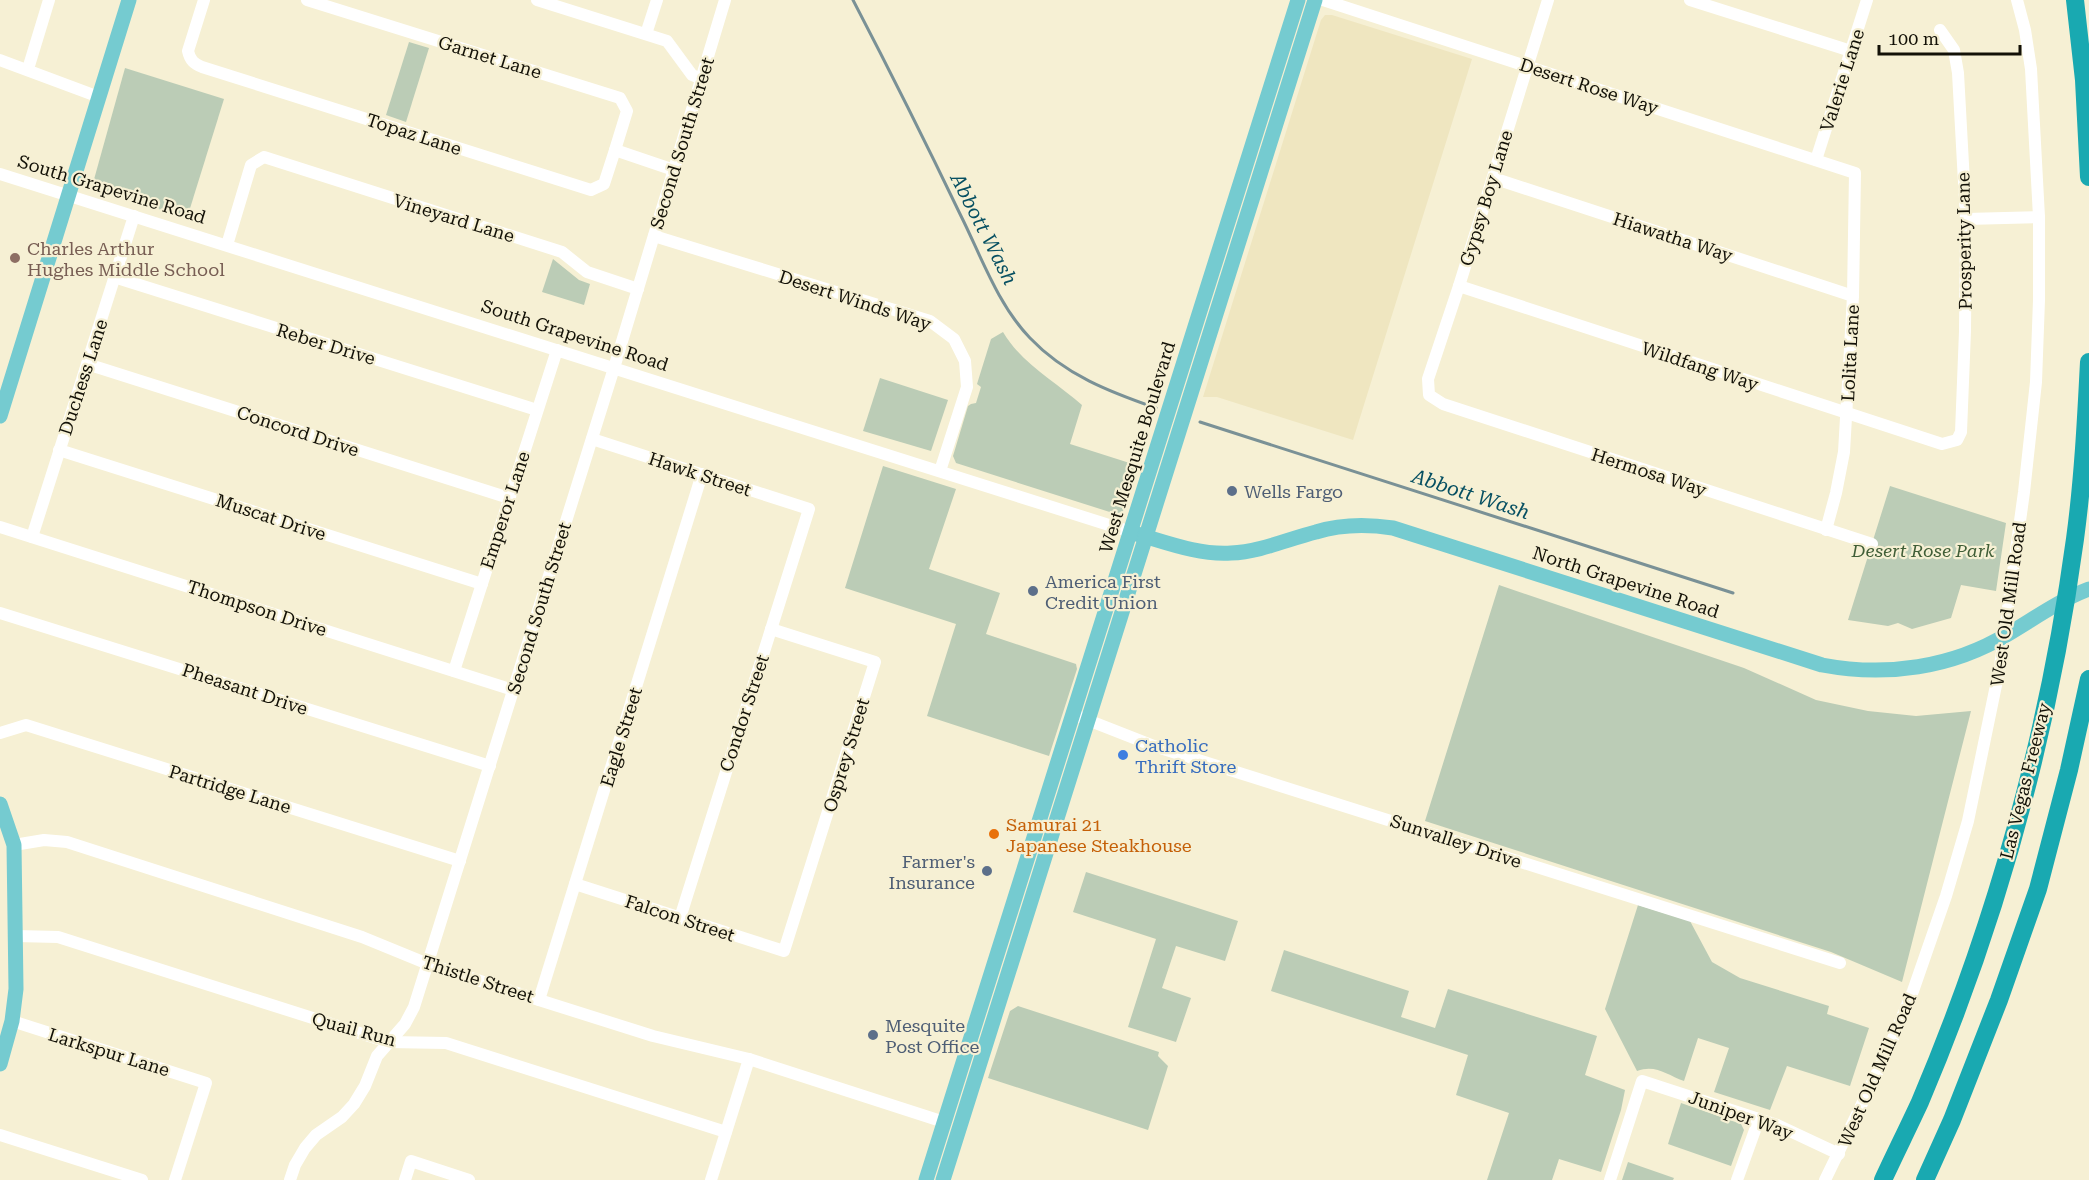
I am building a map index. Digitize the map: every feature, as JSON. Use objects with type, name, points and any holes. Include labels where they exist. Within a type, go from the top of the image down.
[{"type":"highway","points":[[2075,0],[2084,80],[2089,177]]},
{"type":"highway","name":"Las Vegas Freeway","points":[[1883,1180],[1920,1102],[1961,994],[1998,887],[2031,767],[2054,666],[2075,538],[2089,362]]},
{"type":"highway","points":[[1925,1180],[1952,1120],[1999,1000],[2038,889],[2069,770],[2089,679]]},
{"type":"main road","points":[[0,416],[129,0]]},
{"type":"main road","name":"West Mesquite Boulevard","points":[[926,1180],[1053,806],[1089,720],[1217,256],[1298,0]]},
{"type":"main road","name":"West Mesquite Boulevard","points":[[943,1180],[1053,806],[1073,715],[1139,534],[1232,261],[1315,0]]},
{"type":"main road","points":[[1217,256],[1232,261]]},
{"type":"main road","name":"North Grapevine Road","points":[[1139,534],[1209,553],[1233,553],[1263,548],[1317,531],[1342,526],[1367,524],[1393,528],[1822,665],[1851,670],[1890,670],[1926,666],[1957,659],[2007,635],[2041,612],[2089,589]]},
{"type":"main road","points":[[0,804],[14,844],[16,936],[16,989],[12,1021],[0,1064]]},
{"type":"main road","points":[[944,1122],[960,1127]]},
{"type":"street","points":[[28,69],[49,0]]},
{"type":"street","name":"Topaz Lane","points":[[204,0],[188,51],[189,58],[202,67],[591,190],[604,183],[615,150]]},
{"type":"street","name":"Garnet Lane","points":[[307,0],[620,98],[627,111],[615,150]]},
{"type":"street","points":[[537,0],[667,41],[692,75],[702,79]]},
{"type":"street","points":[[646,34],[657,0]]},
{"type":"street","name":"Second South Street","points":[[290,1180],[305,1148],[354,1104],[377,1056],[405,1024],[414,1007],[614,368],[725,0]]},
{"type":"street","name":"Desert Rose Way","points":[[1323,0],[1855,173]]},
{"type":"street","name":"Gypsy Boy Lane","points":[[1429,395],[1428,379],[1548,0]]},
{"type":"street","points":[[1690,0],[1851,51]]},
{"type":"street","name":"Valerie Lane","points":[[1816,160],[1867,0]]},
{"type":"street","name":"West Old Mill Road","points":[[1825,1180],[1888,1050],[1913,991],[1946,896],[1968,821],[2000,666],[2024,492],[2036,382],[2039,300],[2039,217],[2031,69],[2025,30],[2016,0]]},
{"type":"street","name":"Prosperity Lane","points":[[1940,30],[1954,50],[1958,73],[1966,219],[1961,432],[1957,440],[1942,444]]},
{"type":"street","points":[[0,60],[99,97]]},
{"type":"street","points":[[615,150],[674,170]]},
{"type":"street","name":"Vineyard Lane","points":[[227,245],[251,165],[264,157],[562,252],[587,272],[638,289]]},
{"type":"street","name":"Lolita Lane","points":[[1826,530],[1844,452],[1853,296],[1855,173]]},
{"type":"street","name":"South Grapevine Road","points":[[0,174],[1139,534]]},
{"type":"street","name":"Hiawatha Way","points":[[1493,178],[1853,296]]},
{"type":"street","name":"Duchess Lane","points":[[32,537],[134,216]]},
{"type":"street","points":[[1966,219],[2039,217]]},
{"type":"street","name":"Desert Winds Way","points":[[654,236],[930,321],[954,339],[965,361],[967,387],[940,471]]},
{"type":"street","name":"Reber Drive","points":[[114,277],[537,410]]},
{"type":"street","name":"Wildfang Way","points":[[1459,286],[1942,444]]},
{"type":"street","name":"Emperor Lane","points":[[454,671],[557,350]]},
{"type":"street","name":"Concord Drive","points":[[87,364],[509,498]]},
{"type":"street","name":"Hermosa Way","points":[[1429,395],[1443,404],[1872,544]]},
{"type":"street","name":"Hawk Street","points":[[592,439],[809,508]]},
{"type":"street","name":"Muscat Drive","points":[[59,450],[482,584]]},
{"type":"street","name":"Eagle Street","points":[[539,1000],[702,474]]},
{"type":"street","name":"Condor Street","points":[[680,918],[809,508]]},
{"type":"street","name":"Thompson Drive","points":[[0,527],[513,690]]},
{"type":"street","name":"Pheasant Drive","points":[[0,613],[489,766]]},
{"type":"street","name":"Osprey Street","points":[[771,629],[875,662],[784,951]]},
{"type":"street","name":"Sunvalley Drive","points":[[1073,715],[1154,746],[1840,963]]},
{"type":"street","name":"Partridge Lane","points":[[0,733],[26,725],[460,861]]},
{"type":"street","name":"Thistle Street","points":[[14,844],[44,840],[67,842],[362,938],[428,964],[539,1000],[653,1036],[749,1059],[944,1122]]},
{"type":"street","name":"Falcon Street","points":[[575,884],[784,951]]},
{"type":"street","name":"Quail Run","points":[[16,936],[58,937],[388,1042],[446,1043],[726,1132]]},
{"type":"street","name":"Larkspur Lane","points":[[12,1021],[206,1083],[175,1180]]},
{"type":"street","points":[[711,1180],[749,1059]]},
{"type":"street","name":"Juniper Way","points":[[1610,1180],[1642,1080],[1759,1119],[1839,1154]]},
{"type":"street","points":[[1737,1180],[1759,1119]]},
{"type":"street","points":[[0,1135],[142,1180]]},
{"type":"street","points":[[405,1180],[411,1161],[469,1180]]},
{"type":"green space","points":[[409,42],[429,48],[406,122],[386,115]]},
{"type":"green space","points":[[125,68],[224,99],[187,218],[98,190],[93,183]]},
{"type":"green space","points":[[553,259],[579,280],[590,284],[584,305],[542,292]]},
{"type":"green space","points":[[1003,332],[1029,363],[1082,405],[1070,444],[1139,466],[1123,511],[1116,514],[956,463],[953,456],[968,406],[976,403],[981,387],[977,384],[991,339]]},
{"type":"green space","points":[[880,378],[948,400],[931,451],[863,431]]},
{"type":"green space","points":[[883,466],[956,489],[929,569],[1000,593],[986,634],[1076,664],[1077,669],[1049,756],[927,716],[956,624],[845,588]]},
{"type":"green space","name":"Desert Rose Park","points":[[1890,486],[2006,523],[1996,591],[1961,585],[1951,618],[1912,629],[1898,623],[1888,626],[1848,620]]},
{"type":"green space","points":[[1499,585],[1744,668],[1816,700],[1868,711],[1916,716],[1971,711],[1902,982],[1831,952],[1425,821]]},
{"type":"green space","points":[[1086,872],[1238,921],[1225,961],[1176,946],[1162,988],[1191,998],[1176,1042],[1128,1027],[1156,939],[1073,912]]},
{"type":"green space","points":[[1638,905],[1690,921],[1712,962],[1740,978],[1829,1006],[1827,1014],[1869,1028],[1850,1086],[1787,1066],[1770,1110],[1714,1092],[1729,1048],[1698,1038],[1684,1081],[1661,1071],[1644,1069],[1637,1071],[1605,1009]]},
{"type":"green space","points":[[1284,950],[1409,991],[1401,1017],[1435,1028],[1448,989],[1597,1036],[1585,1075],[1625,1090],[1601,1172],[1559,1159],[1552,1180],[1487,1180],[1509,1113],[1456,1095],[1468,1055],[1271,991]]},
{"type":"green space","points":[[1018,1006],[1159,1052],[1158,1056],[1168,1066],[1148,1130],[988,1078],[1010,1011]]},
{"type":"green space","points":[[1681,1103],[1741,1124],[1744,1130],[1731,1166],[1668,1144]]},
{"type":"green space","points":[[1628,1162],[1674,1178],[1673,1180],[1622,1180]]},
{"type":"sand","points":[[1325,15],[1332,15],[1472,59],[1353,440],[1217,397],[1203,397],[1321,20]]},
{"type":"waterway","name":"Abbott Wash","points":[[853,0],[991,280],[1019,325],[1044,351],[1073,372],[1105,389],[1156,408]]},
{"type":"waterway","name":"Abbott Wash","points":[[1200,422],[1733,593]]},
{"type":"place","name":"Charles Arthur Hughes Middle School","points":[[15,258]]},
{"type":"place","name":"Wells Fargo","points":[[1232,491]]},
{"type":"place","name":"America First Credit Union","points":[[1033,591]]},
{"type":"place","name":"Catholic Thrift Store","points":[[1123,755]]},
{"type":"place","name":"Samurai 21 Japanese Steakhouse","points":[[994,834]]},
{"type":"place","name":"Farmer's Insurance","points":[[987,871]]},
{"type":"place","name":"Mesquite Post Office","points":[[873,1035]]}]
